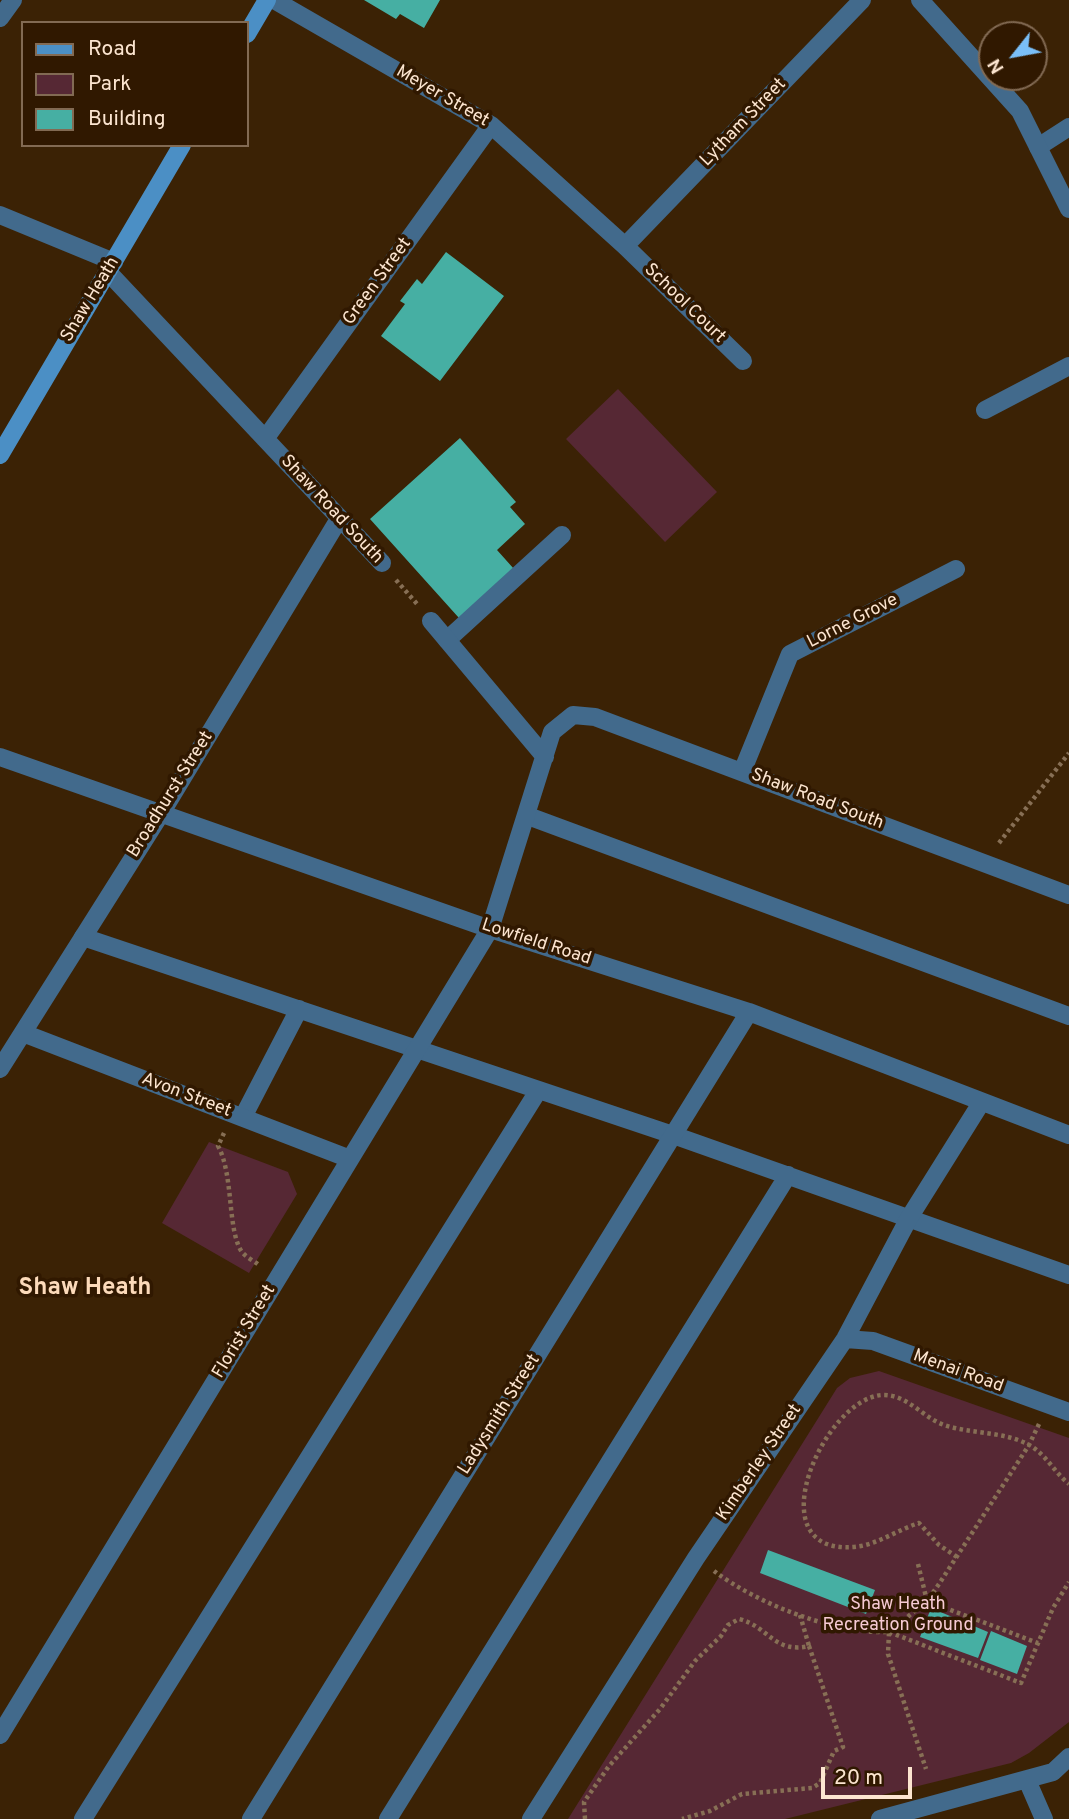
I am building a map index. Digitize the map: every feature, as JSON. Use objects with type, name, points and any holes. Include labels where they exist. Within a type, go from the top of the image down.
[{"type":"main road","points":[[248,32],[267,0]]},
{"type":"main road","name":"Shaw Heath","points":[[0,455],[181,147]]},
{"type":"street","points":[[0,18],[13,0]]},
{"type":"street","name":"Meyer Street","points":[[274,0],[491,125],[625,246]]},
{"type":"street","name":"Lytham Street","points":[[625,246],[862,0]]},
{"type":"street","points":[[920,0],[1020,111],[1069,209]]},
{"type":"street","name":"Green Street","points":[[265,439],[491,125]]},
{"type":"street","points":[[1038,147],[1069,127]]},
{"type":"street","points":[[0,215],[111,267]]},
{"type":"street","name":"School Court","points":[[625,246],[743,361]]},
{"type":"street","name":"Shaw Road South","points":[[111,267],[265,439],[382,563]]},
{"type":"street","points":[[985,410],[1069,366]]},
{"type":"street","name":"Broadhurst Street","points":[[0,1069],[162,812],[339,519]]},
{"type":"street","points":[[447,640],[562,535]]},
{"type":"street","name":"Lorne Grove","points":[[742,772],[790,654],[956,569]]},
{"type":"street","points":[[430,621],[545,757]]},
{"type":"street","name":"Shaw Road South","points":[[490,929],[528,816],[552,732],[573,715],[595,717],[1069,895]]},
{"type":"street","name":"Lowfield Road","points":[[0,757],[490,929],[749,1012],[1069,1135]]},
{"type":"street","points":[[528,816],[1069,1016]]},
{"type":"street","name":"Florist Street","points":[[0,1735],[490,929]]},
{"type":"street","points":[[83,937],[673,1135],[1069,1275]]},
{"type":"street","points":[[238,1115],[299,1009]]},
{"type":"street","name":"Ladysmith Street","points":[[251,1819],[749,1012]]},
{"type":"street","name":"Avon Street","points":[[23,1033],[350,1159]]},
{"type":"street","points":[[83,1819],[538,1091]]},
{"type":"street","name":"Kimberley Street","points":[[531,1819],[695,1558],[845,1339],[909,1218],[981,1103]]},
{"type":"street","points":[[388,1819],[788,1175]]},
{"type":"street","name":"Menai Road","points":[[845,1339],[873,1342],[1069,1412]]},
{"type":"street","points":[[880,1819],[1053,1772],[1069,1756]]},
{"type":"street","points":[[1027,1780],[1044,1819]]},
{"type":"path","name":"Shaw Road South","points":[[382,563],[430,621]]},
{"type":"path","points":[[984,863],[1069,752]]},
{"type":"path","points":[[238,1115],[218,1146],[229,1175],[237,1239],[242,1252],[279,1276]]},
{"type":"path","points":[[957,1557],[939,1545],[919,1523],[874,1542],[852,1547],[827,1543],[811,1531],[803,1513],[802,1494],[807,1477],[826,1440],[854,1405],[882,1395],[904,1400],[943,1425],[991,1432],[1029,1445],[1069,1484]]},
{"type":"path","points":[[926,1769],[888,1654],[889,1632],[927,1601],[1029,1445]]},
{"type":"path","points":[[695,1558],[737,1588],[800,1615],[859,1633],[889,1632],[1021,1683],[1069,1582]]},
{"type":"path","points":[[918,1564],[927,1601]]},
{"type":"path","points":[[927,1601],[1038,1643]]},
{"type":"path","points":[[682,1819],[710,1811],[743,1794],[812,1788],[820,1783],[834,1751],[843,1747],[800,1615]]},
{"type":"path","points":[[585,1819],[584,1802],[609,1766],[660,1709],[728,1625],[738,1619],[752,1622],[779,1644],[794,1649],[809,1646]]},
{"type":"green space","points":[[618,389],[717,492],[665,542],[566,439]]},
{"type":"green space","points":[[209,1142],[288,1172],[297,1194],[249,1273],[162,1223]]},
{"type":"green space","name":"Shaw Heath Recreation Ground","points":[[879,1371],[1069,1438],[1069,1722],[1029,1753],[1011,1763],[785,1819],[568,1819],[837,1388],[850,1378]]},
{"type":"building","points":[[364,0],[440,0],[424,28],[400,14],[396,19]]},
{"type":"building","points":[[446,252],[504,296],[440,381],[381,336],[405,304],[400,301],[417,279],[422,284]]},
{"type":"building","points":[[460,438],[516,502],[510,507],[525,524],[497,550],[514,569],[459,618],[370,519]]},
{"type":"building","points":[[768,1550],[875,1590],[866,1614],[760,1573]]},
{"type":"building","points":[[931,1608],[988,1632],[978,1658],[920,1637]]},
{"type":"building","points":[[991,1631],[1027,1646],[1017,1674],[980,1660]]},
{"type":"district","name":"Shaw Heath","points":[[85,1289]]}]
